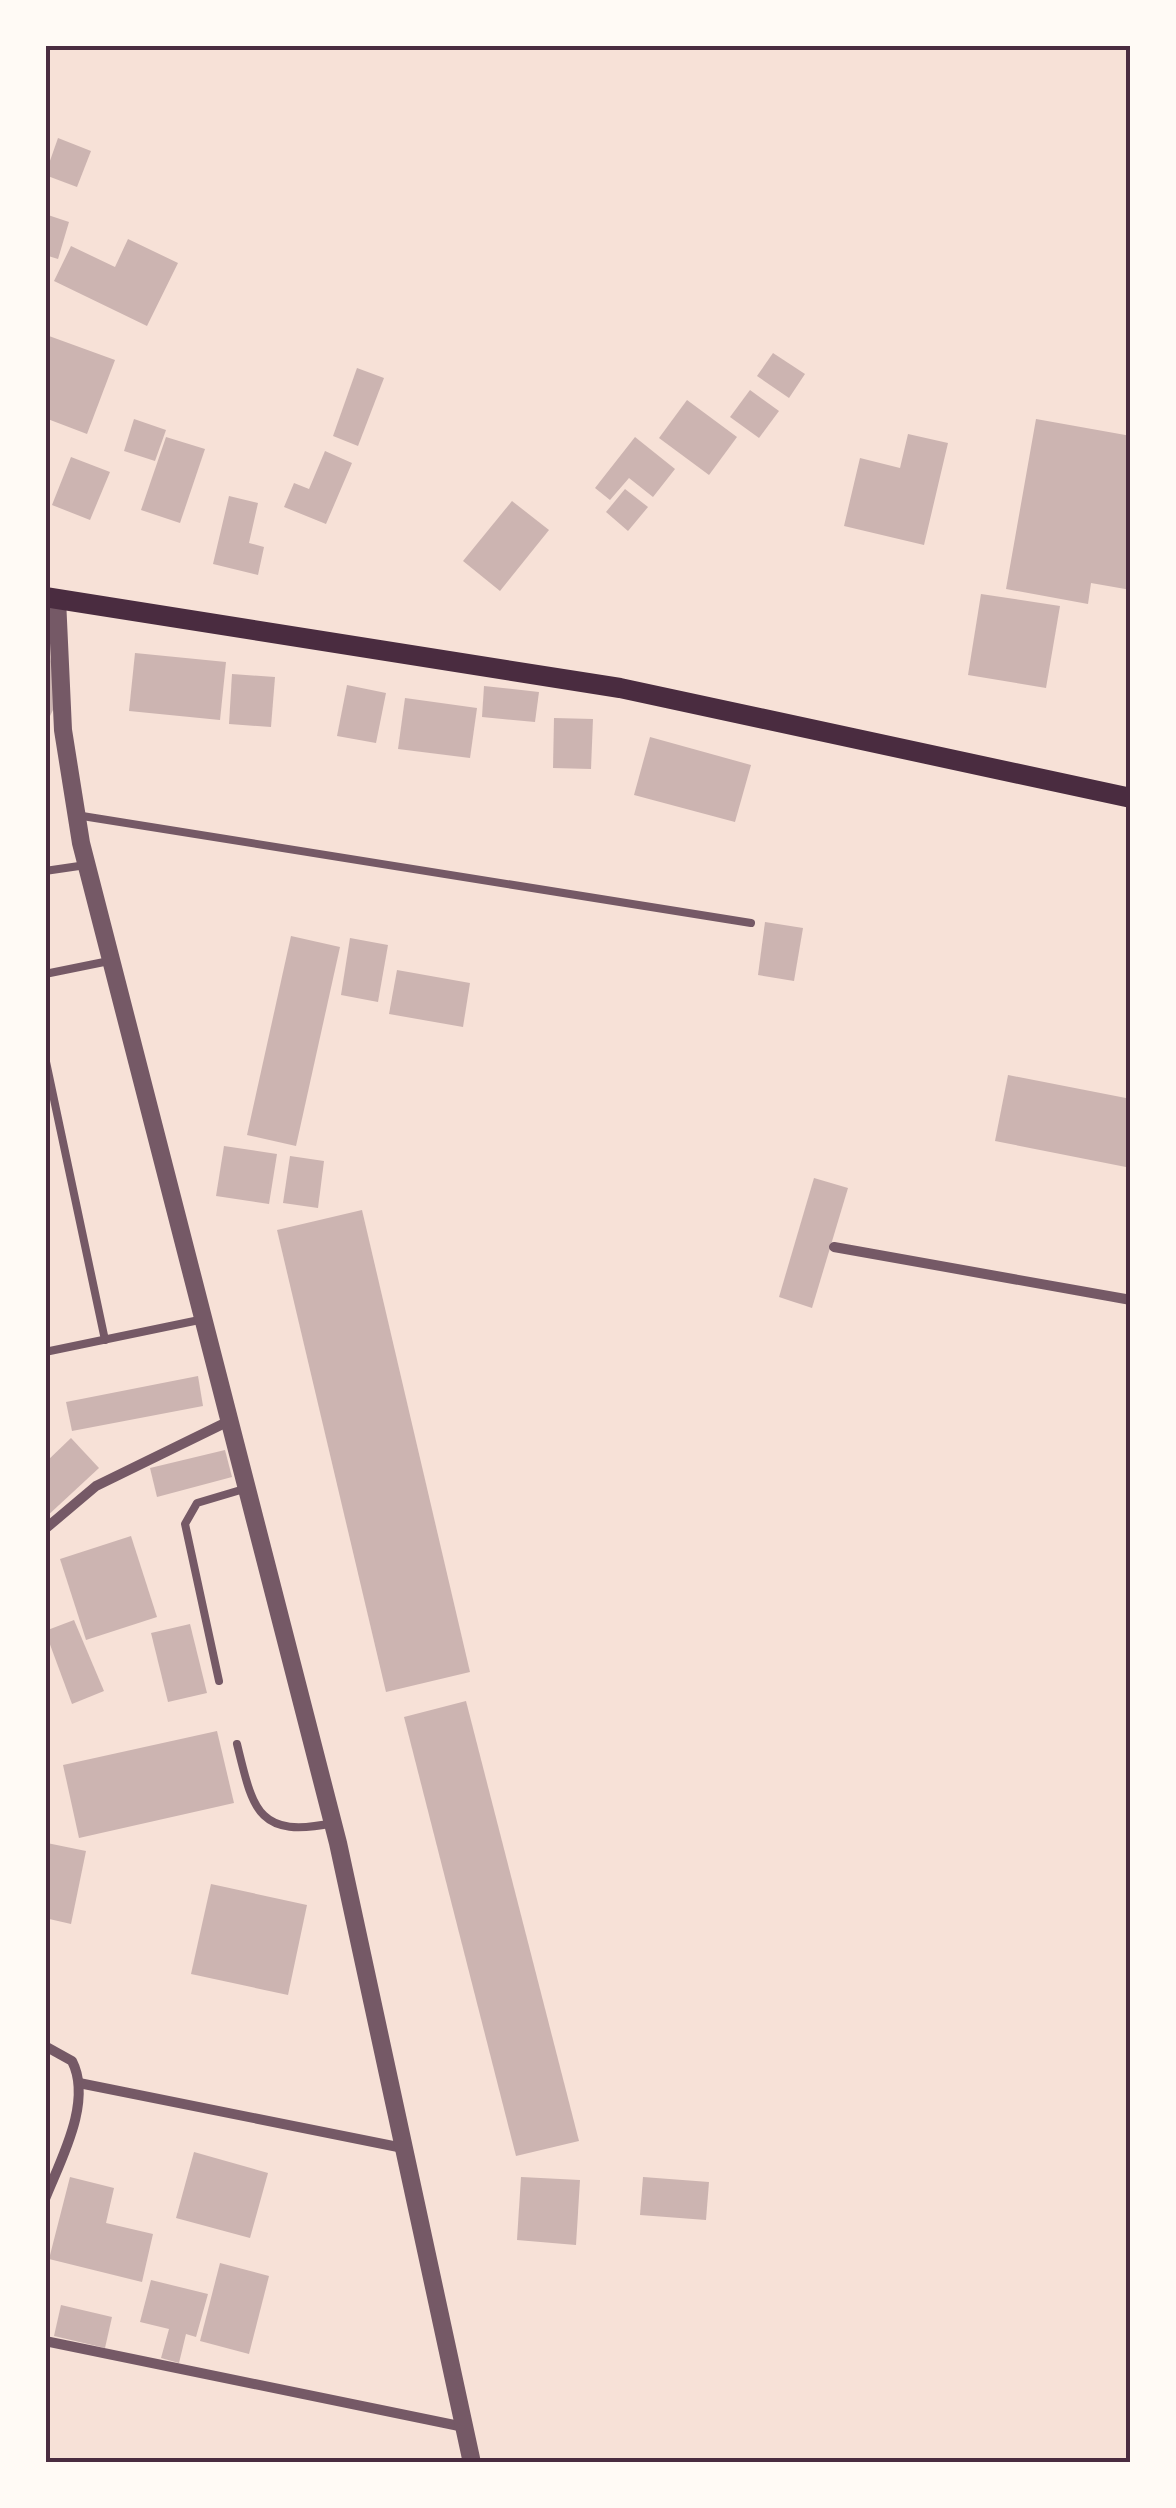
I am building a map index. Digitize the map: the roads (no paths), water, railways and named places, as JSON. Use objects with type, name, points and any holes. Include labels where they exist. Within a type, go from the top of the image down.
[{"type":"main road","points":[[51,598],[620,688],[1131,798]]},
{"type":"street","points":[[51,598],[63,730],[86,865],[333,1823],[472,2463]]},
{"type":"street","points":[[834,1247],[1131,1300]]},
{"type":"street","points":[[45,1529],[96,1486],[231,1420]]},
{"type":"street","points":[[45,2046],[72,2061],[80,2083],[70,2134],[45,2200]]},
{"type":"street","points":[[80,2083],[403,2148]]},
{"type":"street","points":[[45,2341],[464,2427]]},
{"type":"lane","points":[[76,815],[751,922]]},
{"type":"lane","points":[[45,871],[86,865]]},
{"type":"lane","points":[[45,974],[110,961]]},
{"type":"lane","points":[[45,1057],[105,1340]]},
{"type":"lane","points":[[45,1352],[204,1319]]},
{"type":"lane","points":[[219,1682],[185,1524],[197,1504],[248,1488]]},
{"type":"lane","points":[[237,1744],[252,1806],[276,1826],[297,1830],[333,1823]]}]
